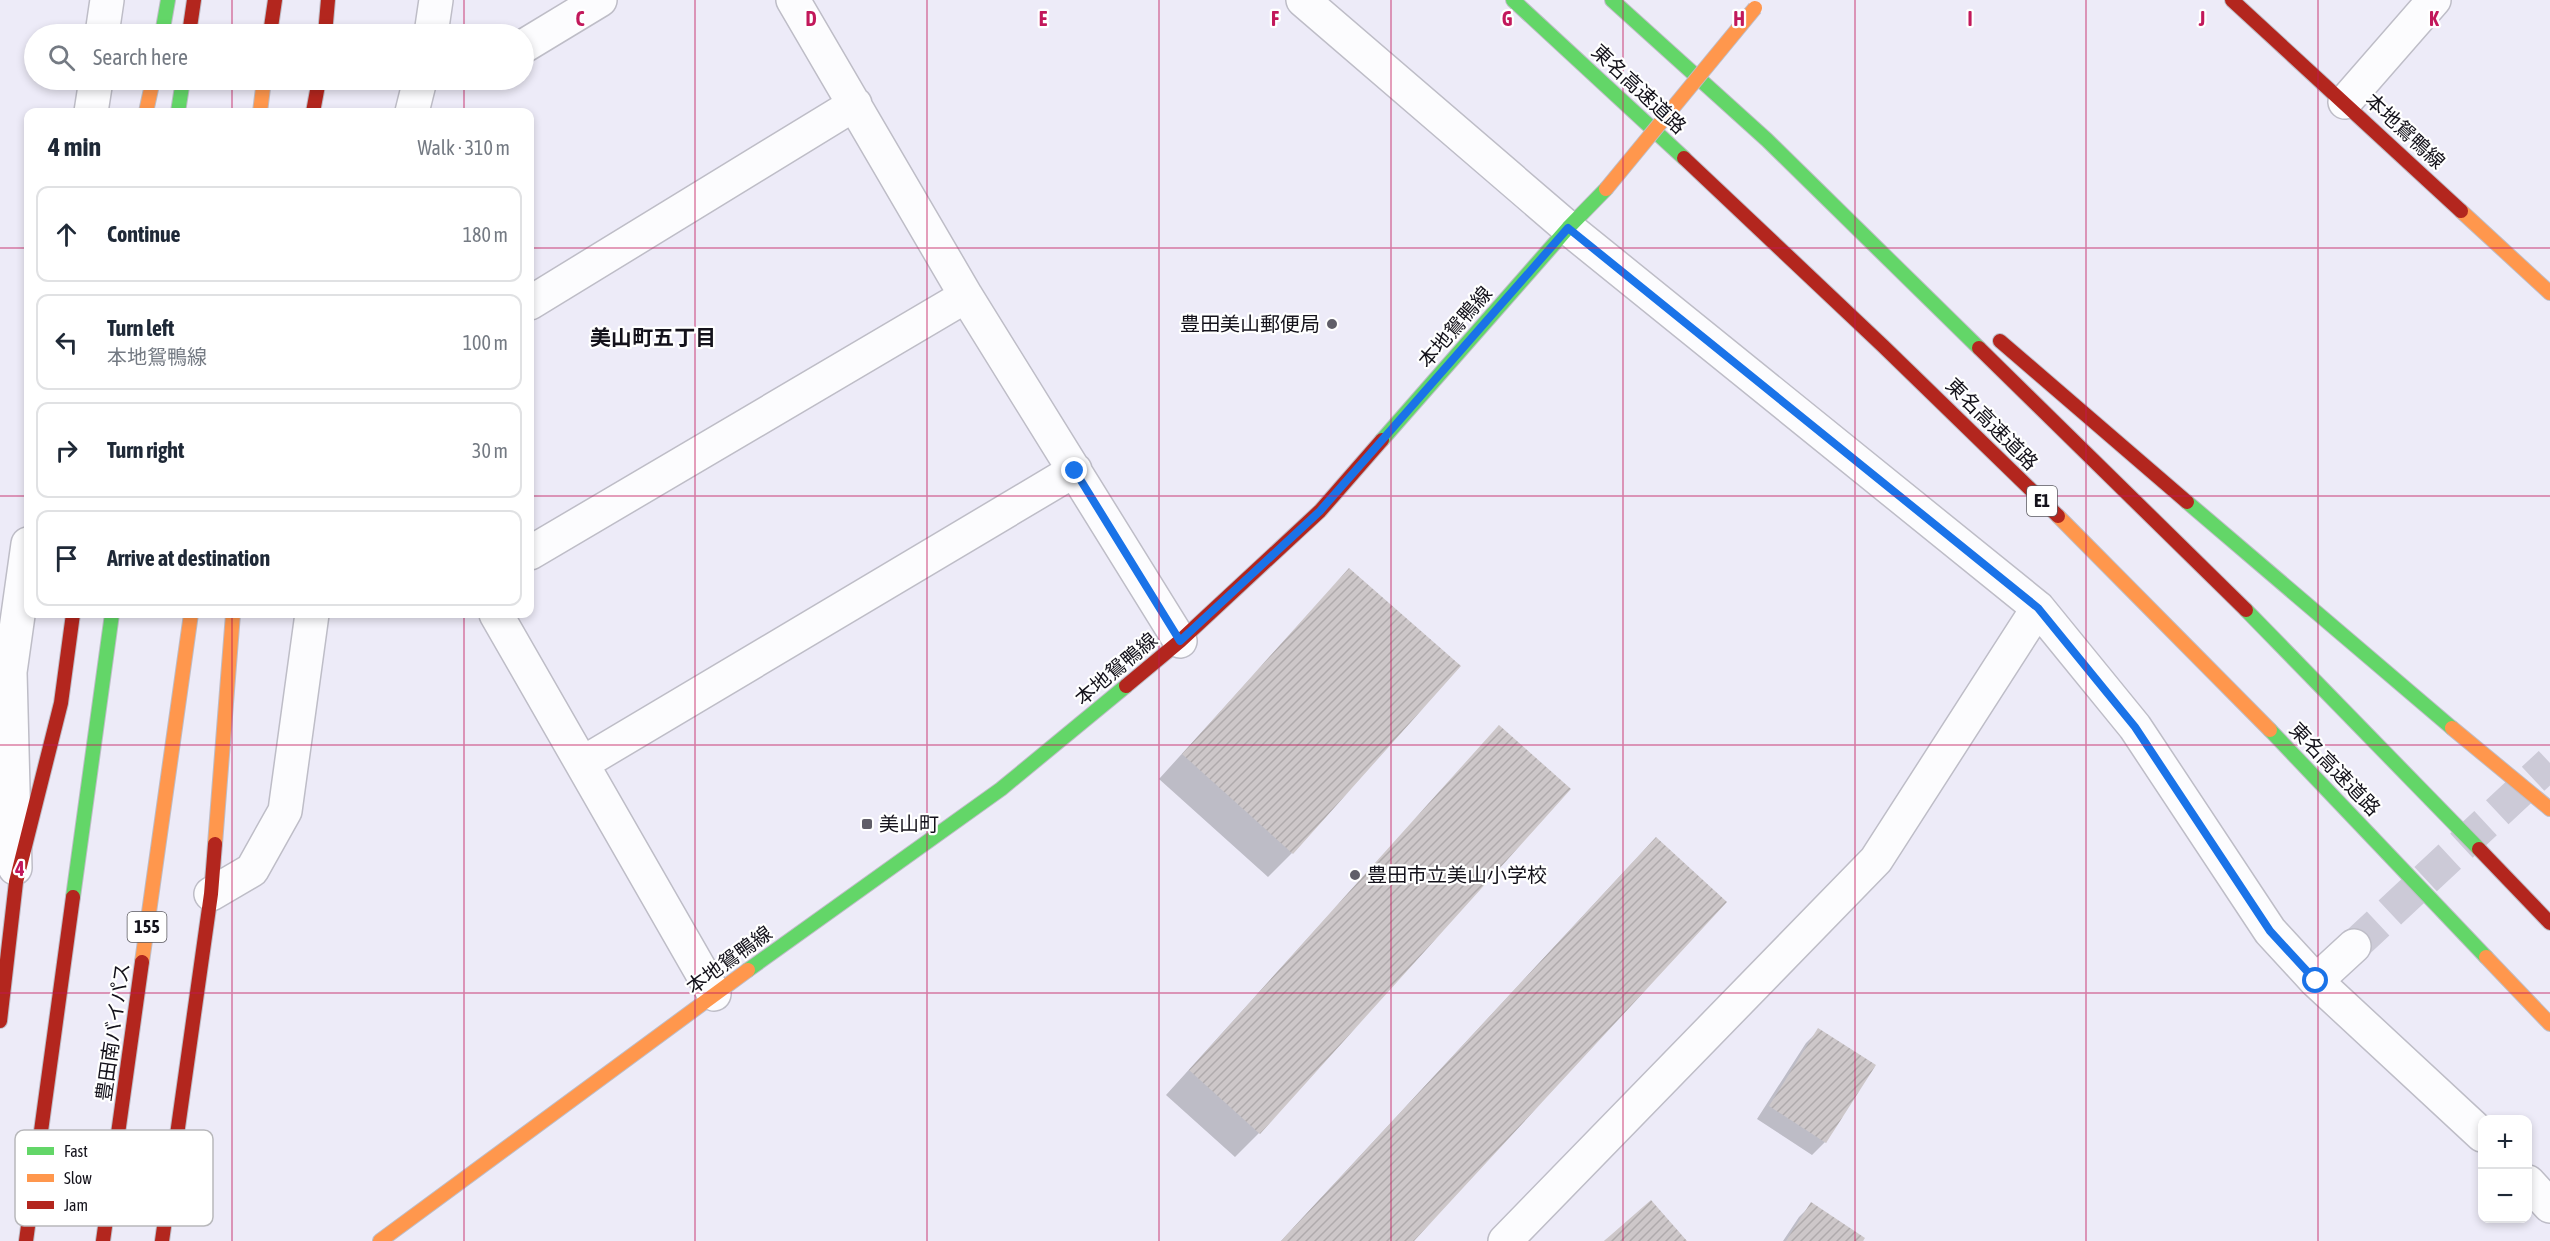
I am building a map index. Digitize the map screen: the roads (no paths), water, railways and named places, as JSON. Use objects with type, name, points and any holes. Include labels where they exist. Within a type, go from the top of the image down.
[{"type":"main road","points":[[164,24],[168,0]]},
{"type":"main road","points":[[190,24],[194,0]]},
{"type":"main road","points":[[271,24],[275,0]]},
{"type":"main road","points":[[326,24],[328,0]]},
{"type":"main road","name":"東名高速道路","points":[[1513,0],[1726,195],[1946,406],[2353,814],[2550,1024]]},
{"type":"main road","points":[[1612,0],[1767,140],[1930,280]]},
{"type":"main road","name":"本地鴛鴨線","points":[[2232,0],[2550,293]]},
{"type":"main road","name":"本地鴛鴨線","points":[[380,1241],[714,994],[1001,789],[1180,641],[1320,511],[1568,228],[1606,189],[1758,4]]},
{"type":"main road","points":[[147,108],[151,90]]},
{"type":"main road","points":[[179,108],[181,90]]},
{"type":"main road","points":[[260,108],[263,90]]},
{"type":"main road","points":[[314,108],[317,90]]},
{"type":"main road","points":[[1767,140],[2316,679],[2550,923]]},
{"type":"main road","points":[[1993,334],[2500,770],[2550,809]]},
{"type":"main road","points":[[0,1021],[16,882],[61,703],[72,618]]},
{"type":"main road","points":[[41,1130],[111,618]]},
{"type":"main road","name":"豊田南バイパス","points":[[119,1130],[190,618]]},
{"type":"main road","points":[[178,1130],[211,894],[233,618]]},
{"type":"main road","points":[[26,1241],[28,1226]]},
{"type":"main road","name":"豊田南バイパス","points":[[103,1241],[105,1226]]},
{"type":"main road","points":[[162,1241],[164,1226]]},
{"type":"street","points":[[103,24],[107,0]]},
{"type":"street","points":[[432,24],[436,0]]},
{"type":"street","points":[[534,40],[600,0]]},
{"type":"street","points":[[793,0],[966,296],[1180,641]]},
{"type":"street","points":[[1303,0],[1568,228],[2038,608],[2135,727],[2270,931],[2316,981],[2478,1131]]},
{"type":"street","points":[[2345,102],[2434,0]]},
{"type":"street","points":[[92,108],[94,90]]},
{"type":"street","points":[[413,108],[418,90]]},
{"type":"street","points":[[534,301],[855,104]]},
{"type":"street","points":[[534,551],[966,296]]},
{"type":"street","points":[[583,763],[1075,471]]},
{"type":"street","points":[[16,882],[10,672],[24,572]]},
{"type":"street","points":[[1505,1241],[1876,860],[2038,608]]},
{"type":"street","points":[[211,894],[252,870],[285,811],[311,618]]},
{"type":"street","points":[[498,618],[714,994]]},
{"type":"street","points":[[2316,981],[2354,946]]},
{"type":"street","points":[[2532,1186],[2550,1206]]},
{"type":"tunnel","points":[[2354,946],[2550,763]]},
{"type":"place","name":"豊田美山郵便局","points":[[1332,324]]},
{"type":"place","name":"美山町","points":[[867,824]]},
{"type":"place","name":"豊田市立美山小学校","points":[[1355,875]]},
{"type":"district","name":"美山町五丁目","points":[[653,338]]}]
